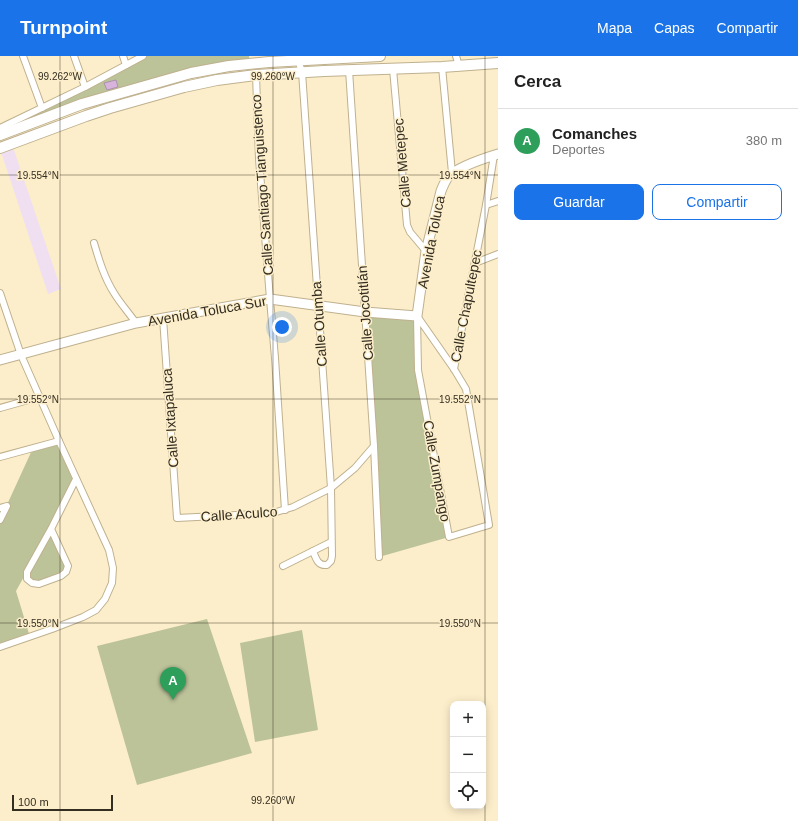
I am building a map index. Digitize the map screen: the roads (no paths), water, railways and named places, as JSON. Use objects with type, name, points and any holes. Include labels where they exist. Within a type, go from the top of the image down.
[{"type":"main road","points":[[0,132],[82,104],[191,73],[229,66],[269,62],[380,56]]},
{"type":"main road","points":[[0,148],[92,114],[193,85],[217,80],[256,75],[302,72],[442,67],[457,61],[498,63]]},
{"type":"main road","points":[[191,73],[193,85]]},
{"type":"street","points":[[23,56],[42,108]]},
{"type":"street","points":[[74,56],[85,87]]},
{"type":"street","points":[[123,56],[126,65]]},
{"type":"street","points":[[0,132],[42,108],[143,56]]},
{"type":"street","points":[[269,62],[280,56]]},
{"type":"street","name":"Calle Otumba","points":[[298,60],[302,72],[331,488],[331,561],[327,565],[323,565],[318,562],[313,551]]},
{"type":"street","points":[[442,67],[452,173],[460,168],[496,154]]},
{"type":"street","name":"Calle Metepec","points":[[393,69],[407,225],[410,232],[426,251]]},
{"type":"street","name":"Calle Jocotitlán","points":[[349,70],[374,446],[379,557]]},
{"type":"street","name":"Calle Santiago Tianguistenco","points":[[256,75],[259,159],[275,354],[285,510]]},
{"type":"street","name":"Calle Chapultepec","points":[[489,525],[466,389],[454,369],[496,154]]},
{"type":"street","name":"Avenida Toluca","points":[[417,316],[426,251],[441,191],[444,183],[452,173]]},
{"type":"street","points":[[486,205],[498,201]]},
{"type":"street","points":[[94,243],[107,281],[114,294],[136,323]]},
{"type":"street","points":[[474,263],[498,254]]},
{"type":"street","points":[[0,294],[21,355],[109,550],[113,568],[112,583],[105,599],[96,610],[83,617],[52,629],[0,647]]},
{"type":"street","name":"Avenida Toluca Sur","points":[[0,360],[136,323],[270,299],[365,312],[417,316]]},
{"type":"street","points":[[417,316],[454,369]]},
{"type":"street","name":"Calle Zumpango","points":[[417,316],[418,370],[449,537],[489,525]]},
{"type":"street","name":"Calle Ixtapaluca","points":[[163,318],[177,518]]},
{"type":"street","points":[[0,408],[39,397]]},
{"type":"street","points":[[0,457],[59,441]]},
{"type":"street","name":"Calle Aculco","points":[[177,518],[273,513],[285,510],[331,488],[355,468],[374,446]]},
{"type":"street","points":[[51,529],[68,566],[66,572],[61,576],[39,584],[32,583],[26,579],[27,572],[76,479]]},
{"type":"street","points":[[0,508],[7,506],[0,520]]},
{"type":"street","points":[[283,566],[331,542]]},
{"type":"place","name":"Comanches","points":[[173,700]]}]
